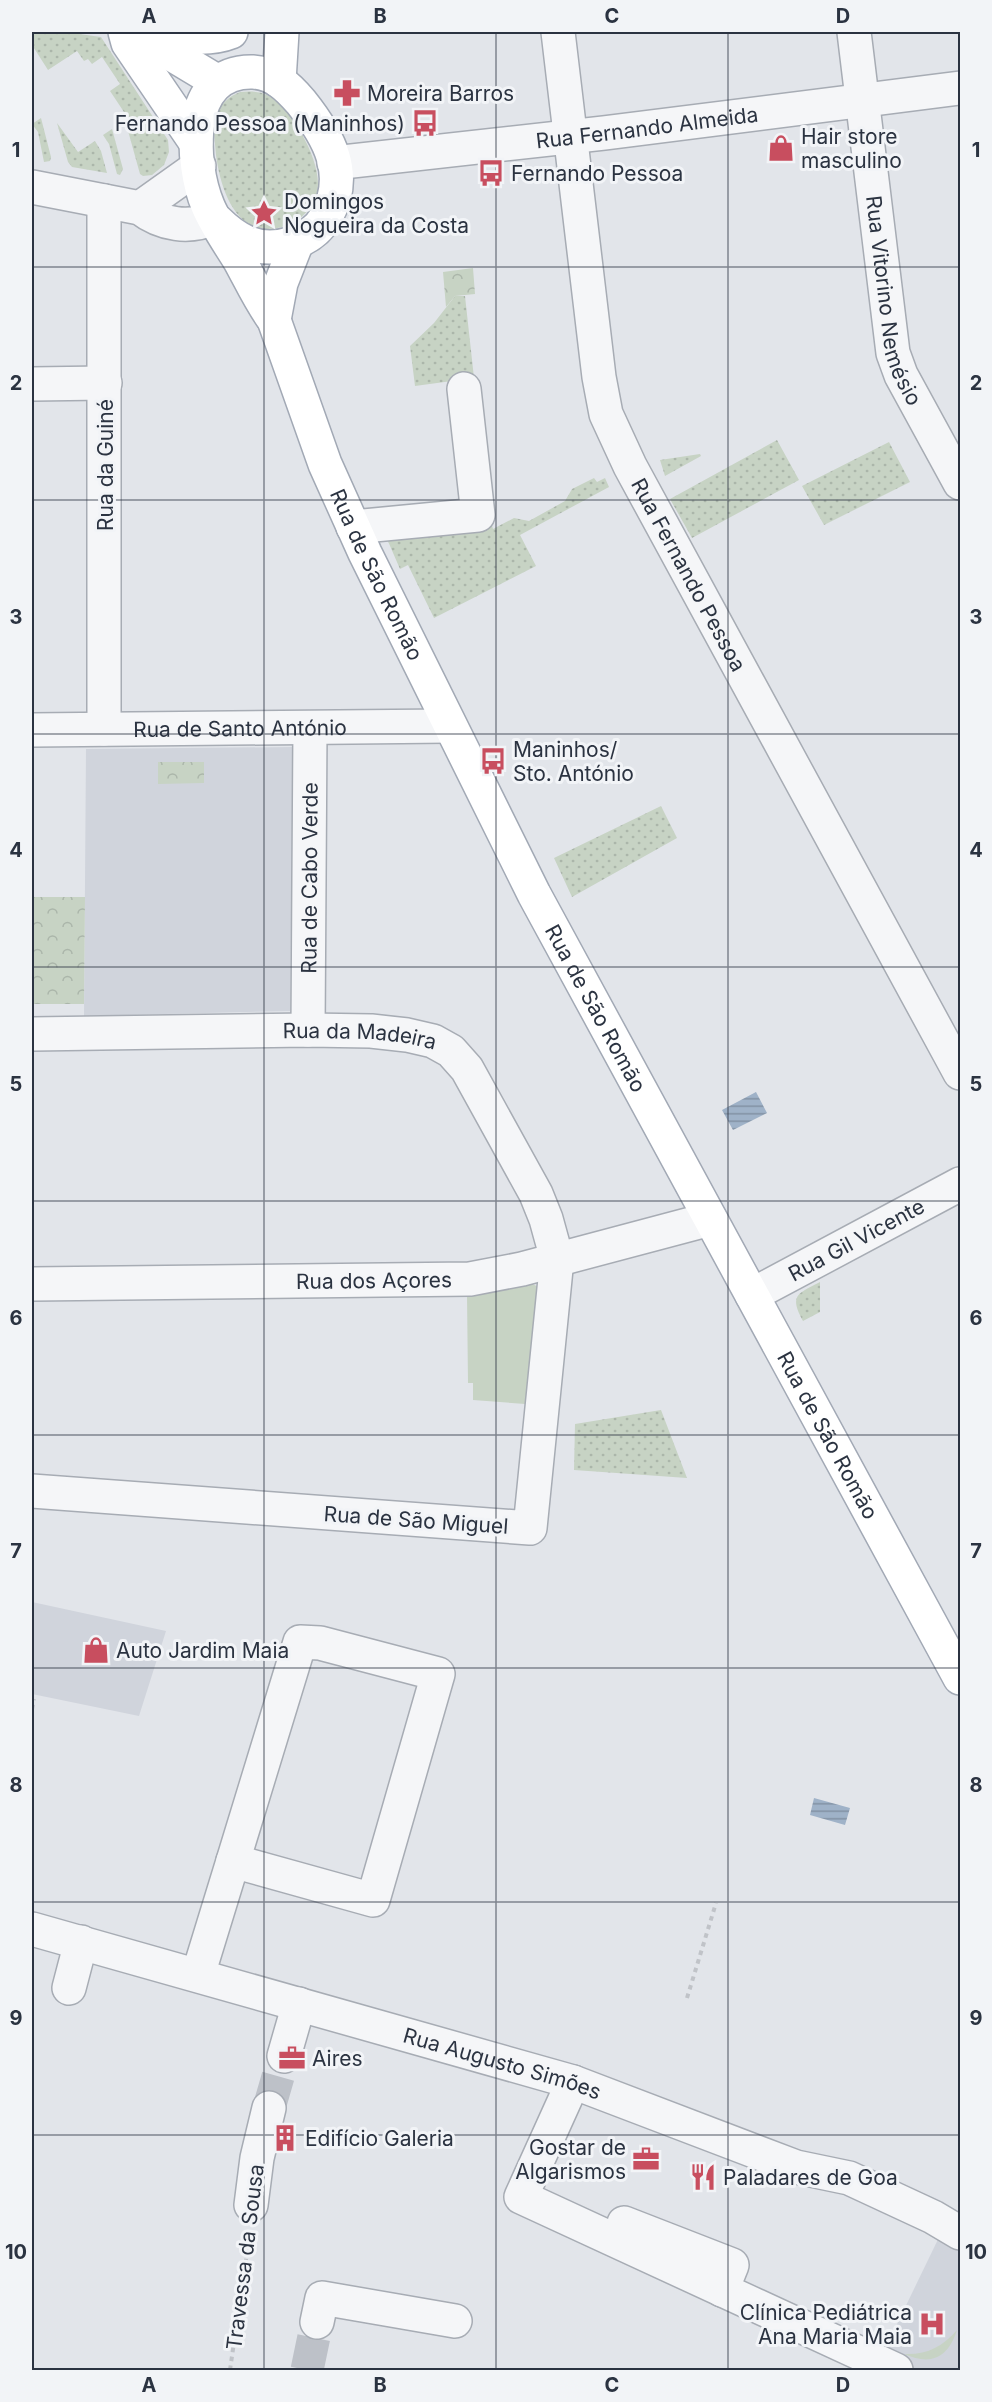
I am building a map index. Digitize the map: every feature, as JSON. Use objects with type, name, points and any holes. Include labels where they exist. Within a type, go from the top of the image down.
[{"type":"main road","points":[[125,32],[128,43],[197,154]]},
{"type":"main road","points":[[145,32],[168,52],[225,78],[252,72],[268,75],[279,81],[292,92],[315,120],[330,144],[337,182],[332,207],[322,223],[310,234],[297,242],[269,247],[248,243],[231,234],[216,220]]},
{"type":"main road","points":[[153,32],[196,37],[231,32]]},
{"type":"main road","name":"Rua de São Romão","points":[[241,32],[225,78],[204,101],[198,121],[197,154],[203,189],[216,220],[253,285],[259,300],[274,320],[325,464],[353,527],[534,894],[960,1678]]},
{"type":"main road","points":[[279,81],[282,32]]},
{"type":"main road","points":[[274,320],[281,283],[297,242]]},
{"type":"street","name":"Rua Fernando Pessoa","points":[[558,32],[599,377],[606,414],[630,466],[960,1072]]},
{"type":"street","name":"Rua Vitorino Nemésio","points":[[854,32],[881,261],[896,364],[960,483]]},
{"type":"street","name":"Rua Fernando Almeida","points":[[334,163],[571,137],[960,88]]},
{"type":"street","points":[[140,208],[197,154]]},
{"type":"street","points":[[32,187],[140,208],[154,218],[190,225],[216,220]]},
{"type":"street","name":"Rua da Guiné","points":[[104,201],[104,729]]},
{"type":"street","points":[[32,384],[105,383]]},
{"type":"street","points":[[353,527],[478,515],[464,389]]},
{"type":"street","name":"Rua de Santo António","points":[[32,730],[450,726]]},
{"type":"street","name":"Rua de Cabo Verde","points":[[308,1030],[310,729]]},
{"type":"street","name":"Rua da Madeira","points":[[32,1034],[371,1031],[433,1041],[451,1051],[467,1069],[536,1194],[546,1219],[557,1259]]},
{"type":"street","name":"Rua Gil Vicente","points":[[752,1295],[960,1184]]},
{"type":"street","name":"Rua dos Açores","points":[[32,1284],[470,1278],[557,1259],[710,1219]]},
{"type":"street","name":"Rua de São Miguel","points":[[32,1491],[530,1528],[557,1259]]},
{"type":"street","points":[[198,1976],[233,1861],[300,1642],[320,1643],[438,1674],[373,1900],[233,1861]]},
{"type":"street","name":"Rua Augusto Simões","points":[[32,1929],[573,2082],[796,2167],[849,2178],[933,2217],[960,2233]]},
{"type":"street","points":[[69,1988],[81,1942]]},
{"type":"street","points":[[284,2056],[299,2004]]},
{"type":"street","points":[[573,2082],[521,2197],[730,2294],[891,2359]]},
{"type":"street","name":"Travessa da Sousa","points":[[251,2205],[257,2158],[269,2108]]},
{"type":"street","points":[[617,2220],[732,2265],[730,2294]]},
{"type":"street","points":[[730,2294],[754,2259]]},
{"type":"street","points":[[317,2322],[322,2298],[455,2321]]},
{"type":"path","points":[[32,1709],[34,1699]]},
{"type":"path","points":[[687,1998],[716,1903]]},
{"type":"path","name":"Travessa da Sousa","points":[[230,2370],[251,2224],[251,2205]]},
{"type":"shaded area","points":[[293,747],[290,1011],[84,1016],[86,749]]},
{"type":"shaded area","name":"Auto Jardim Maia","points":[[32,1602],[166,1631],[139,1716],[32,1694]]},
{"type":"shaded area","points":[[944,2227],[960,2236],[960,2370],[892,2370],[883,2353]]},
{"type":"green space","points":[[32,32],[65,32],[101,37],[168,140],[169,152],[164,165],[152,175],[140,174],[125,120],[128,118],[110,91],[120,84],[102,57],[92,64],[88,59],[84,61],[77,51],[48,70],[32,45]]},
{"type":"green space","points":[[240,92],[261,93],[277,102],[296,124],[311,152],[318,180],[317,192],[306,212],[298,220],[288,225],[271,229],[256,227],[245,221],[235,211],[222,184],[216,155],[215,118],[223,103]]},
{"type":"green space","points":[[41,118],[51,157],[50,161],[44,162],[38,132],[32,124]]},
{"type":"green space","points":[[57,123],[78,152],[95,141],[101,151],[107,173],[72,167],[68,162]]},
{"type":"green space","points":[[112,129],[123,169],[120,175],[117,174],[109,144],[103,135]]},
{"type":"green space","points":[[473,268],[475,294],[455,296],[446,307],[443,272]]},
{"type":"green space","points":[[455,296],[465,296],[474,378],[415,386],[410,346],[434,323]]},
{"type":"green space","points":[[777,440],[799,480],[692,538],[670,499]]},
{"type":"green space","points":[[889,442],[910,482],[824,525],[802,486]]},
{"type":"green space","points":[[700,454],[701,456],[665,476],[660,460]]},
{"type":"green space","points":[[594,478],[597,482],[605,478],[609,487],[520,535],[536,566],[434,618],[408,565],[400,569],[384,532],[491,522],[493,529],[514,518],[529,521],[565,501],[572,489]]},
{"type":"green space","points":[[158,762],[204,762],[204,783],[158,784]]},
{"type":"green space","points":[[661,806],[677,838],[572,897],[554,858]]},
{"type":"green space","points":[[32,897],[85,897],[84,1004],[32,1004]]},
{"type":"green space","points":[[820,1282],[820,1312],[803,1321],[796,1300],[801,1293]]},
{"type":"green space","points":[[532,1284],[539,1287],[527,1402],[525,1404],[473,1400],[473,1383],[468,1383],[467,1295]]},
{"type":"green space","points":[[661,1410],[687,1478],[574,1470],[575,1424]]},
{"type":"green space","points":[[957,2330],[949,2347],[937,2357],[922,2359],[904,2354],[933,2349]]},
{"type":"water","points":[[756,1092],[767,1113],[733,1130],[722,1110]]},
{"type":"water","points":[[814,1798],[850,1808],[845,1825],[810,1815]]},
{"type":"tunnel","points":[[269,2108],[284,2056]]},
{"type":"tunnel","points":[[307,2370],[317,2322]]},
{"type":"place","name":"Moreira Barros","points":[[347,93]]},
{"type":"place","name":"Fernando Pessoa (Maninhos)","points":[[425,123]]},
{"type":"place","name":"Hair store masculino","points":[[781,148]]},
{"type":"place","name":"Fernando Pessoa","points":[[491,173]]},
{"type":"place","name":"Domingos Nogueira da Costa","points":[[264,213]]},
{"type":"place","name":"Maninhos/ Sto. António","points":[[493,761]]},
{"type":"place","name":"Auto Jardim Maia","points":[[96,1650]]},
{"type":"place","name":"Aires","points":[[292,2058]]},
{"type":"place","name":"Edifício Galeria","points":[[285,2138]]},
{"type":"place","name":"Gostar de Algarismos","points":[[646,2159]]},
{"type":"place","name":"Paladares de Goa","points":[[703,2177]]},
{"type":"place","name":"Clínica Pediátrica Ana Maria Maia","points":[[932,2324]]}]
